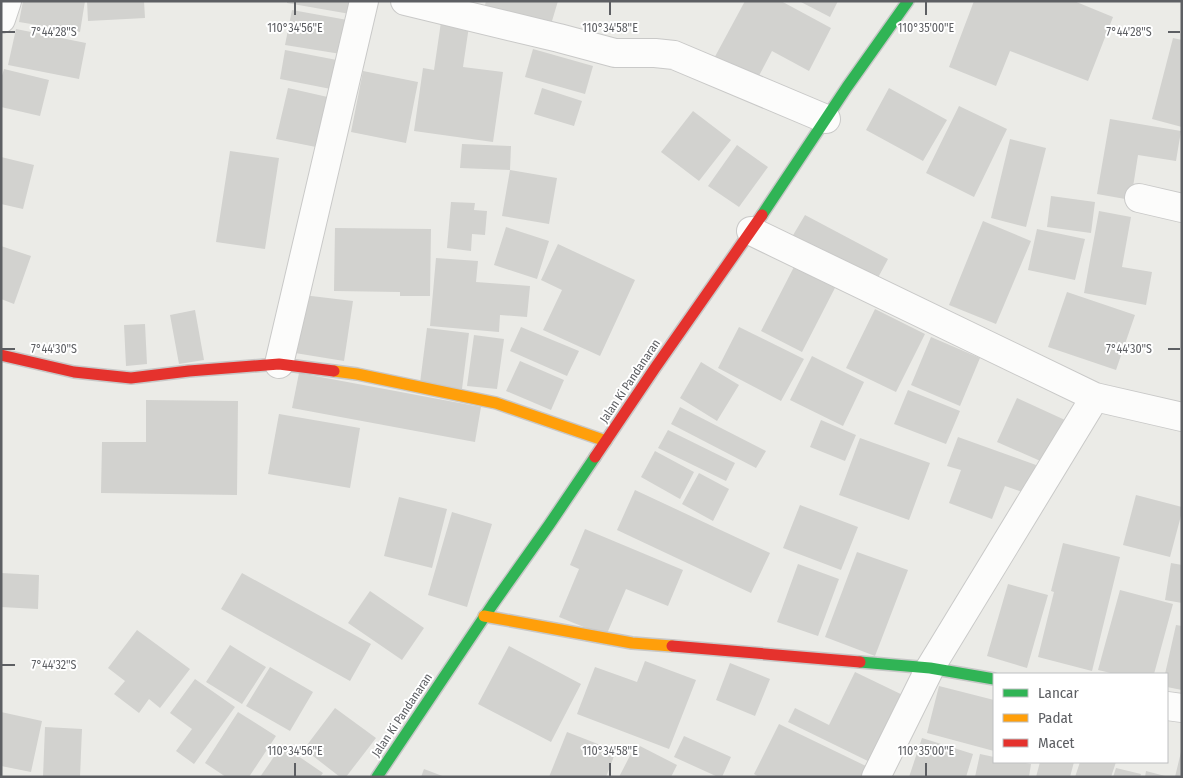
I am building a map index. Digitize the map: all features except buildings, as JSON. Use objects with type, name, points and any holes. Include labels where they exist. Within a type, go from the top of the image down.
[{"type":"street","points":[[1,19],[7,1]]},
{"type":"street","points":[[279,364],[364,1]]},
{"type":"street","points":[[405,1],[615,53],[655,52],[674,55],[826,119]]},
{"type":"street","name":"Jalan Ki Pandanaran","points":[[377,777],[484,616],[549,525],[655,368],[751,231],[847,87],[908,1]]},
{"type":"street","points":[[1139,198],[1182,208]]},
{"type":"street","points":[[751,231],[1095,397],[1182,417]]},
{"type":"street","points":[[1,355],[74,372],[132,378],[279,364],[357,374],[496,403],[606,441]]},
{"type":"street","points":[[876,777],[930,668],[1095,397]]},
{"type":"street","points":[[484,616],[632,643],[930,668],[993,679]]},
{"type":"street","points":[[1168,706],[1182,708]]},
{"type":"traffic: fast","points":[[762,215],[847,87],[908,1]]},
{"type":"traffic: fast","points":[[377,777],[493,604],[595,457]]},
{"type":"traffic: fast","points":[[860,662],[930,668],[993,679]]},
{"type":"traffic: slow","points":[[334,371],[357,374],[496,403],[606,441]]},
{"type":"traffic: slow","points":[[484,616],[632,643],[672,646]]},
{"type":"traffic: jam","points":[[595,457],[762,215]]},
{"type":"traffic: jam","points":[[1,355],[74,372],[131,378],[189,371],[279,364],[334,371]]},
{"type":"traffic: jam","points":[[672,646],[860,662]]}]
